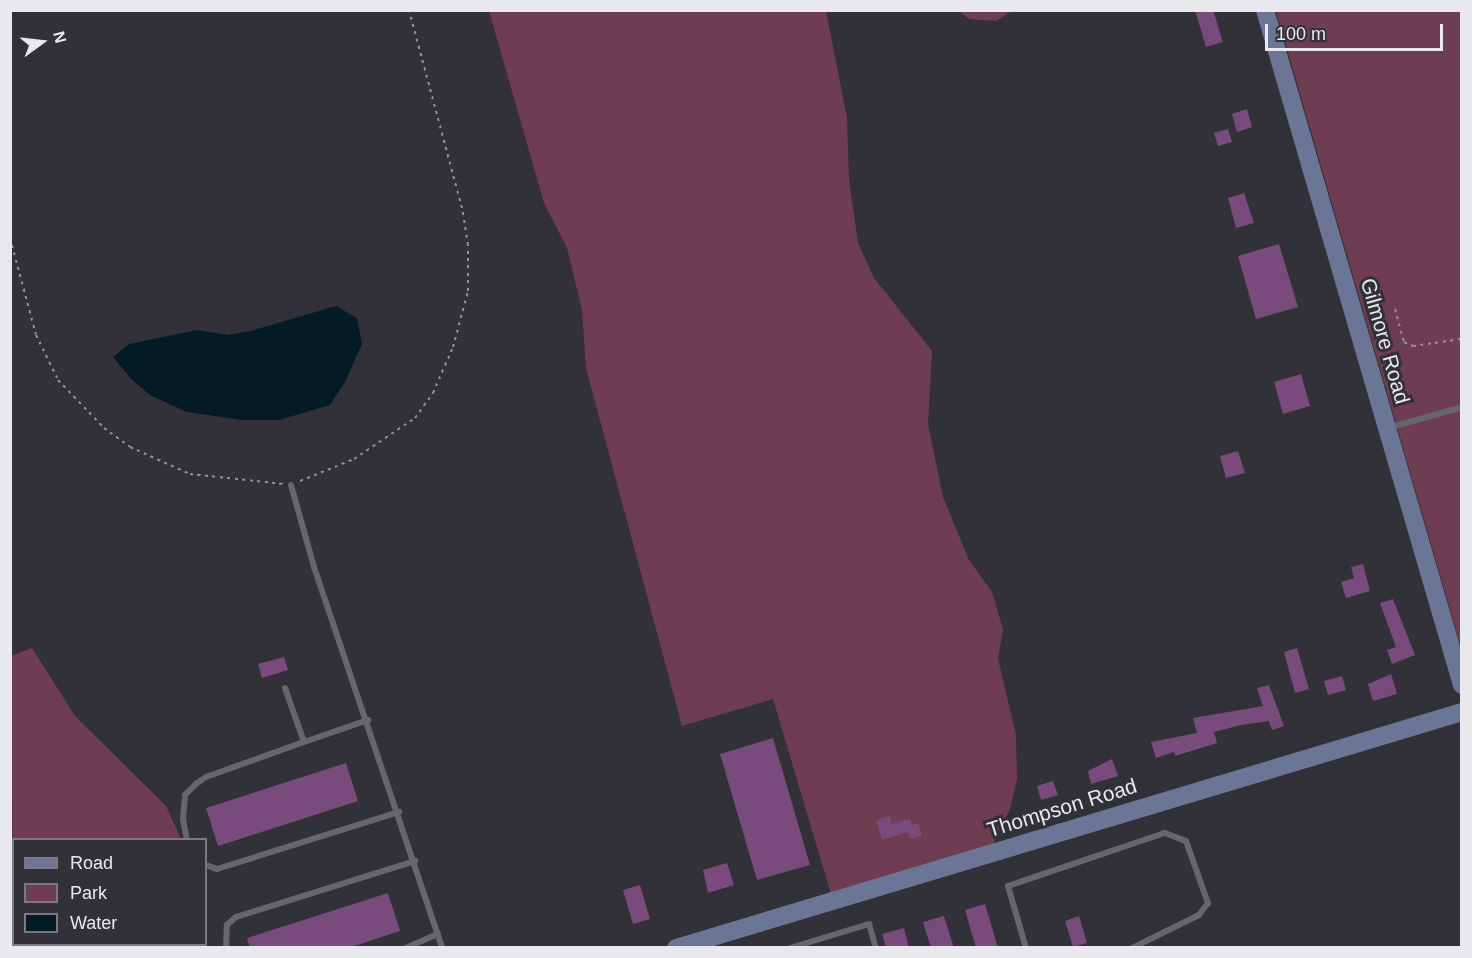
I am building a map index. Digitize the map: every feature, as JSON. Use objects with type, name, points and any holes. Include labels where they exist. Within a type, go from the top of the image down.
[{"type":"main road","name":"Gilmore Road","points":[[1266,10],[1461,685]]},
{"type":"main road","name":"Thompson Road","points":[[676,948],[1461,712]]},
{"type":"lane","points":[[1387,428],[1461,407]]},
{"type":"lane","points":[[291,485],[314,567],[399,812],[442,948]]},
{"type":"lane","points":[[285,688],[304,742]]},
{"type":"lane","points":[[187,838],[183,819],[185,795],[206,777],[368,720]]},
{"type":"lane","points":[[207,865],[217,869],[399,812]]},
{"type":"lane","points":[[1026,948],[1008,886],[1165,833],[1186,842],[1208,903],[1199,915],[1132,948]]},
{"type":"lane","points":[[226,948],[227,925],[236,917],[415,861]]},
{"type":"lane","points":[[790,948],[869,924],[876,948]]},
{"type":"lane","points":[[406,948],[438,934]]},
{"type":"path","points":[[10,238],[36,335],[58,380],[104,429],[130,447],[190,474],[291,485],[354,459],[415,418],[433,393],[453,347],[468,291],[468,246],[462,208],[409,10]]},
{"type":"path","points":[[1395,309],[1404,342],[1413,346],[1461,339]]},
{"type":"green space","points":[[489,11],[826,11],[847,118],[849,179],[858,243],[874,278],[932,351],[928,424],[943,497],[969,560],[992,592],[1003,629],[998,659],[1016,735],[1017,779],[1010,809],[993,844],[831,894],[773,699],[682,726],[586,368],[582,310],[567,248],[544,203]]},
{"type":"green space","points":[[959,11],[1012,11],[996,21],[969,19]]},
{"type":"green space","points":[[1276,11],[1461,11],[1461,647]]},
{"type":"green space","points":[[32,648],[75,716],[166,806],[181,838],[12,838],[11,656]]},
{"type":"green space","points":[[117,946],[207,946],[207,947]]},
{"type":"water","points":[[336,306],[357,318],[362,344],[345,382],[330,405],[279,420],[243,420],[187,412],[150,395],[131,379],[113,357],[129,344],[197,330],[228,335],[251,331]]},
{"type":"building","points":[[1195,10],[1213,10],[1223,42],[1206,47]]},
{"type":"building","points":[[1247,109],[1252,127],[1237,132],[1232,114]]},
{"type":"building","points":[[1228,129],[1232,142],[1218,146],[1214,133]]},
{"type":"building","points":[[1244,193],[1254,223],[1236,228],[1228,198]]},
{"type":"building","points":[[1279,244],[1298,307],[1256,319],[1238,256]]},
{"type":"building","points":[[1301,374],[1310,406],[1283,414],[1274,382]]},
{"type":"building","points":[[1238,451],[1245,473],[1226,478],[1220,456]]},
{"type":"building","points":[[1363,564],[1370,591],[1346,598],[1341,582],[1354,578],[1351,567]]},
{"type":"building","points":[[1393,599],[1415,655],[1392,664],[1387,650],[1396,647],[1380,603]]},
{"type":"building","points":[[1297,648],[1309,689],[1295,693],[1284,652]]},
{"type":"building","points":[[284,657],[288,670],[262,678],[258,664]]},
{"type":"building","points":[[1391,674],[1397,694],[1373,701],[1368,684]]},
{"type":"building","points":[[1342,676],[1346,690],[1328,695],[1324,681]]},
{"type":"building","points":[[1269,685],[1284,726],[1272,730],[1269,721],[1241,725],[1214,732],[1217,743],[1175,756],[1174,752],[1156,758],[1151,742],[1197,733],[1193,718],[1263,706],[1257,688]]},
{"type":"building","points":[[773,738],[810,865],[757,880],[720,754]]},
{"type":"building","points":[[1112,759],[1118,776],[1091,784],[1088,771]]},
{"type":"building","points":[[346,763],[358,801],[218,846],[206,808]]},
{"type":"building","points":[[1053,781],[1058,795],[1041,800],[1037,786]]},
{"type":"building","points":[[890,816],[892,824],[910,819],[912,825],[918,823],[922,836],[910,839],[908,832],[882,840],[876,820]]},
{"type":"building","points":[[727,863],[734,885],[708,893],[703,870]]},
{"type":"building","points":[[640,885],[650,919],[633,924],[623,890]]},
{"type":"building","points":[[388,893],[400,931],[348,948],[250,948],[247,938]]},
{"type":"building","points":[[985,904],[998,948],[976,948],[965,910]]},
{"type":"building","points":[[944,916],[954,948],[931,948],[923,922]]},
{"type":"building","points":[[1079,916],[1087,943],[1073,947],[1065,921]]},
{"type":"building","points":[[904,928],[909,948],[886,948],[882,934]]}]
